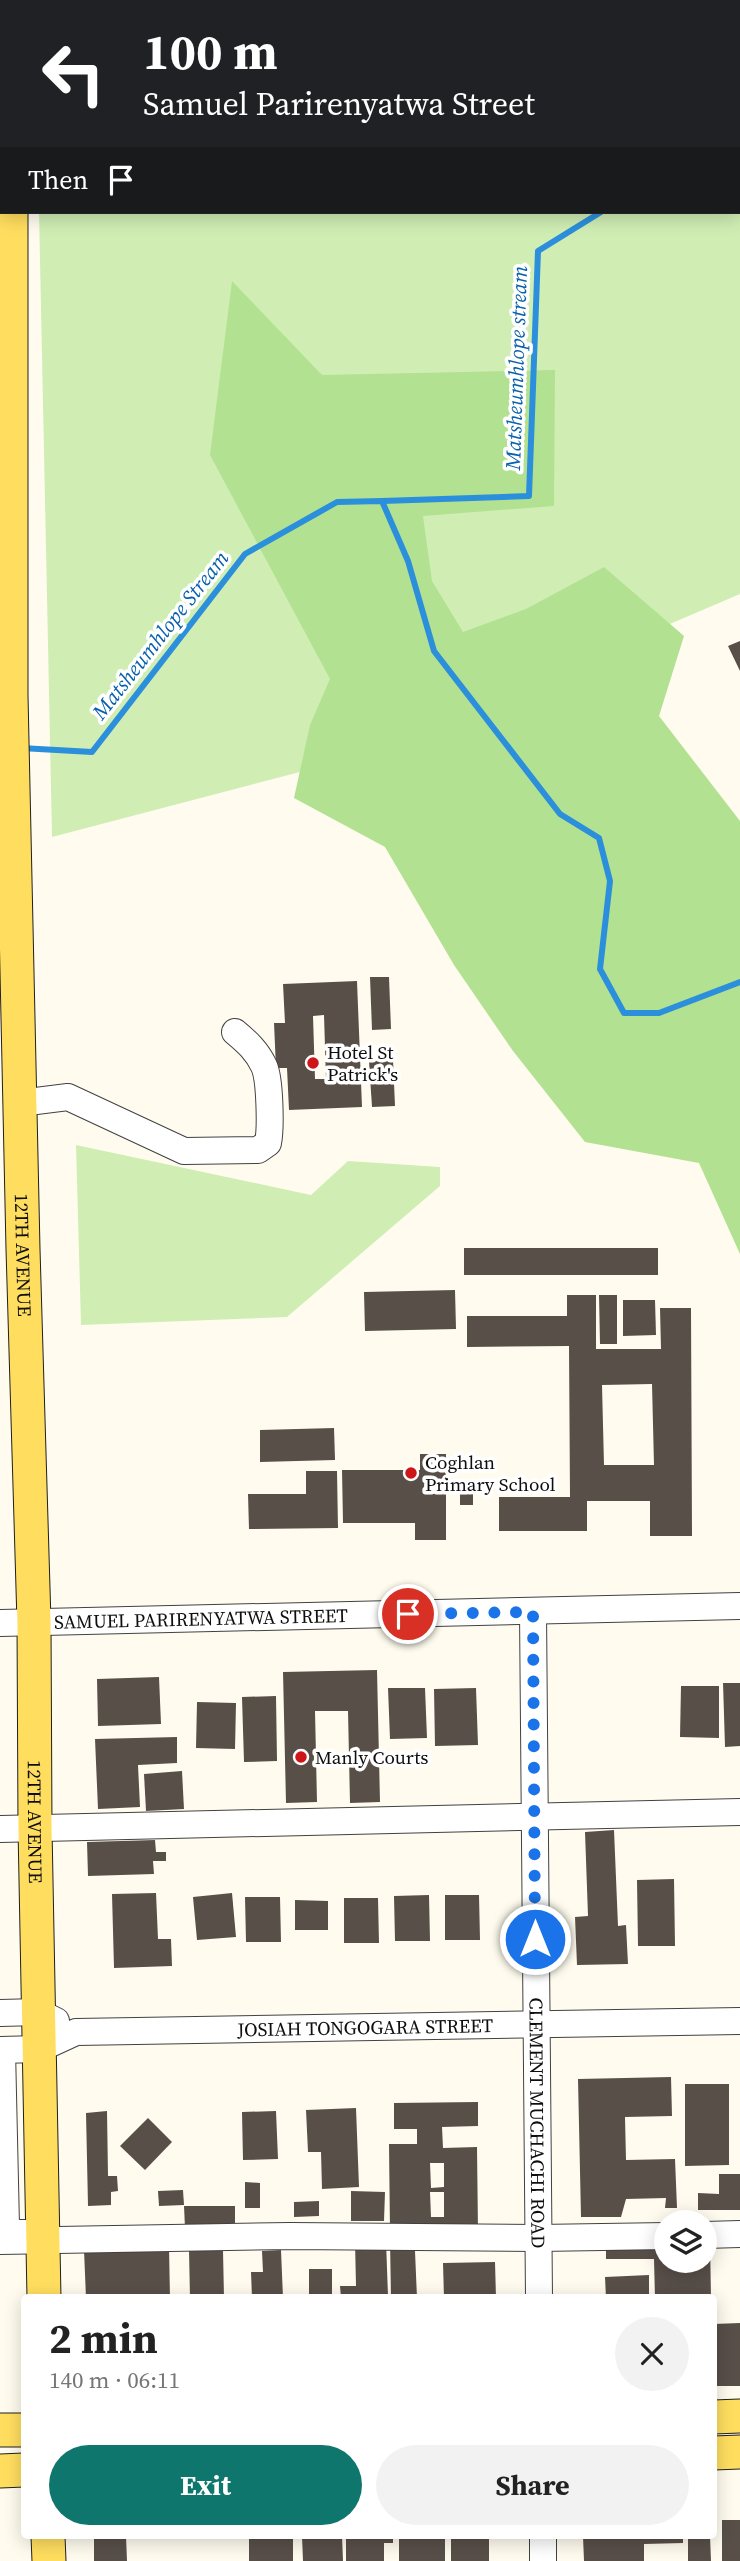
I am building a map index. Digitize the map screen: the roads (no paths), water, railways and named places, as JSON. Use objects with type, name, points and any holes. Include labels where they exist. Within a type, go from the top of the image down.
[{"type":"main road","name":"12TH AVENUE","points":[[7,214],[11,695],[34,1622],[44,2294]]},
{"type":"main road","points":[[717,2417],[740,2416]]},
{"type":"main road","points":[[0,2430],[21,2430]]},
{"type":"main road","points":[[717,2453],[740,2452]]},
{"type":"main road","points":[[0,2471],[21,2470]]},
{"type":"main road","points":[[48,2539],[49,2561]]},
{"type":"street","points":[[20,1103],[68,1097],[184,1151],[258,1150],[268,1143],[271,1130],[265,1068],[252,1046],[235,1032]]},
{"type":"street","name":"SAMUEL PARIRENYATWA STREET","points":[[0,1623],[740,1606]]},
{"type":"street","name":"CLEMENT MUCHACHI ROAD","points":[[533,1612],[539,2294]]},
{"type":"street","points":[[0,1829],[740,1812]]},
{"type":"street","name":"JOSIAH TONGOGARA STREET","points":[[0,2013],[38,2012],[76,2032]]},
{"type":"street","name":"JOSIAH TONGOGARA STREET","points":[[1,2050],[39,2049],[76,2032],[740,2021]]},
{"type":"street","points":[[1,2050],[6,2226],[15,2234],[43,2237]]},
{"type":"street","points":[[4,2138],[42,2134]]},
{"type":"street","points":[[717,2235],[740,2234]]},
{"type":"street","points":[[0,2241],[43,2237],[538,2238],[654,2235]]},
{"type":"street","points":[[543,2539],[543,2561]]},
{"type":"waterway","name":"Matsheumhlope stream","points":[[382,501],[529,496],[538,251],[598,214]]},
{"type":"waterway","name":"Matsheumhlope Stream","points":[[21,748],[92,752],[245,554],[337,502],[382,501],[408,561],[434,651],[560,814],[599,838],[610,881],[600,969],[624,1013],[659,1013],[740,982]]},
{"type":"place","name":"Hotel St Patrick's","points":[[313,1063]]},
{"type":"place","name":"Coghlan Primary School","points":[[411,1473]]},
{"type":"place","name":"Manly Courts","points":[[301,1757]]}]
